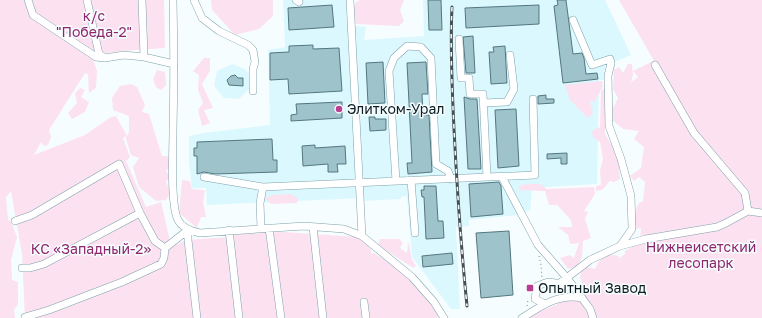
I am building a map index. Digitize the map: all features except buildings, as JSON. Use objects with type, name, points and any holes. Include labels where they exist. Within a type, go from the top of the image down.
[{"type":"street","points":[[28,0],[33,15],[96,57],[105,58],[124,55],[144,57],[174,64]]},
{"type":"street","points":[[87,0],[99,54],[105,58]]},
{"type":"street","points":[[142,0],[144,57]]},
{"type":"street","points":[[173,0],[173,182],[175,213],[178,220],[188,230],[200,233],[261,228],[344,228],[362,236],[412,277],[434,302],[444,318]]},
{"type":"street","points":[[194,0],[202,18],[219,31],[248,45],[253,50],[255,62],[253,69],[253,91]]},
{"type":"street","points":[[350,0],[362,236]]},
{"type":"street","points":[[573,20],[592,65],[610,59],[612,63],[608,76],[609,126],[621,159],[631,196],[632,229],[620,246]]},
{"type":"street","points":[[459,39],[460,78],[469,78],[470,94],[483,94],[487,177]]},
{"type":"street","points":[[396,181],[390,71],[394,58],[407,46],[421,47],[431,58],[436,164],[448,171],[451,179]]},
{"type":"street","points":[[483,103],[507,102],[514,89],[510,54]]},
{"type":"street","points":[[655,65],[694,133],[745,193],[748,211]]},
{"type":"street","points":[[204,177],[262,187],[535,176],[533,99]]},
{"type":"street","points":[[16,221],[32,215],[119,164],[140,213],[155,241],[165,248]]},
{"type":"street","points":[[502,177],[538,245],[567,278],[590,309],[593,318]]},
{"type":"street","points":[[411,180],[415,233]]},
{"type":"street","points":[[261,228],[260,203],[262,187]]},
{"type":"street","points":[[560,283],[590,260],[620,246],[646,239],[717,227],[726,224],[748,211],[762,213]]},
{"type":"street","points":[[22,268],[30,268],[44,264],[140,213]]},
{"type":"street","points":[[313,227],[323,318]]},
{"type":"street","points":[[269,228],[281,318]]},
{"type":"street","points":[[25,317],[48,310],[122,282],[161,264],[164,258],[165,248],[188,230]]},
{"type":"street","points":[[188,230],[197,318]]},
{"type":"street","points":[[229,230],[239,318]]},
{"type":"street","points":[[545,304],[535,299],[537,286],[548,282],[572,285]]},
{"type":"street","points":[[524,317],[545,304],[563,297],[572,296],[582,298]]},
{"type":"street","points":[[364,302],[366,318]]},
{"type":"path","points":[[537,252],[542,265],[542,279]]},
{"type":"path","points":[[524,317],[529,295]]},
{"type":"shaded area","points":[[283,0],[346,0],[347,25],[366,27],[364,40],[424,36],[423,0],[605,0],[631,55],[605,66],[604,80],[599,80],[597,184],[532,188],[530,210],[517,215],[469,220],[469,226],[456,227],[460,309],[451,309],[412,257],[407,196],[401,197],[401,199],[363,201],[363,198],[207,205],[206,188],[192,188],[189,161],[189,136],[270,125],[268,50],[285,47]]},
{"type":"shaded area","points":[[232,64],[245,69],[252,77],[249,89],[239,99],[224,98],[214,86],[217,71]]},
{"type":"green space","name":"КС «Западный-2»","points":[[0,0],[164,0],[165,48],[98,54],[93,59],[97,71],[96,88],[89,93],[88,74],[85,73],[49,130],[51,137],[48,145],[44,146],[41,142],[34,155],[85,135],[111,117],[116,116],[127,136],[129,132],[129,116],[113,110],[112,98],[120,86],[131,84],[137,87],[145,105],[142,112],[149,114],[162,156],[168,156],[170,169],[166,170],[170,178],[166,182],[171,192],[166,200],[156,201],[139,187],[133,167],[139,158],[131,155],[126,136],[123,138],[130,157],[126,161],[146,207],[161,202],[170,241],[168,249],[185,240],[230,237],[237,234],[283,232],[358,237],[371,249],[371,254],[374,253],[405,273],[432,302],[441,317],[25,318],[22,254],[11,191],[6,197],[8,220],[11,221],[17,237],[11,260],[12,280],[18,282],[18,304],[14,310],[15,318],[0,318]]},
{"type":"green space","points":[[211,0],[273,0],[273,16],[259,29],[235,35],[212,10]]},
{"type":"green space","points":[[360,0],[404,0],[400,10],[404,21],[399,26],[356,24],[352,14],[356,2]]},
{"type":"green space","name":"Нижнеисетский лесопарк","points":[[619,0],[762,0],[762,318],[522,318],[556,305],[583,285],[580,278],[581,272],[588,267],[595,269],[599,261],[604,256],[619,256],[618,259],[625,254],[625,251],[640,242],[641,228],[635,229],[634,218],[638,204],[643,201],[645,182],[639,177],[634,181],[630,176],[641,168],[644,147],[634,139],[639,131],[623,129],[612,120],[612,110],[618,98],[613,89],[614,70],[619,67],[623,73],[628,64],[632,64],[633,75],[631,82],[638,77],[633,71],[653,61],[653,59]]},
{"type":"green space","points":[[204,58],[210,58],[210,71],[202,84],[213,108],[204,110],[210,123],[202,126],[198,110],[203,103],[198,90],[199,75],[193,71]]},
{"type":"green space","points":[[157,70],[165,72],[166,85],[161,90],[156,87],[153,79]]},
{"type":"green space","points":[[602,81],[603,86],[595,101],[590,102],[593,113],[588,118],[570,100],[565,85]]},
{"type":"green space","points":[[80,88],[85,90],[81,97],[89,102],[85,112],[72,119],[68,113],[77,103],[75,93]]},
{"type":"green space","points":[[605,88],[605,134],[618,156],[620,179],[614,182],[610,181],[602,190],[596,191],[596,186],[601,185],[600,170],[603,159],[600,142],[593,137],[592,131],[600,127],[601,91]]},
{"type":"green space","points":[[182,180],[190,181],[192,189],[205,190],[203,202],[206,217],[201,217],[197,228],[179,213]]},
{"type":"green space","points":[[540,184],[547,189],[594,187],[595,194],[584,211],[588,212],[585,219],[591,238],[583,241],[580,263],[573,268],[568,269],[560,258],[570,255],[574,258],[579,243],[570,244],[568,235],[558,227],[572,227],[571,220],[557,205],[549,205],[545,191],[519,190],[519,186]]},
{"type":"green space","points":[[291,194],[298,198],[297,203],[271,204],[265,198],[273,195]]},
{"type":"green space","points":[[380,239],[399,239],[403,243],[400,248],[407,253],[408,242],[412,259],[416,266],[413,268],[378,245]]},
{"type":"railway","points":[[452,7],[451,53],[454,129],[459,218],[467,306]]},
{"type":"place","name":"Элитком-Урал","points":[[339,109]]},
{"type":"place","name":"Опытный Завод","points":[[530,288]]},
{"type":"park label","name":"к/с \"Победа-2\"","points":[[94,24]]}]
